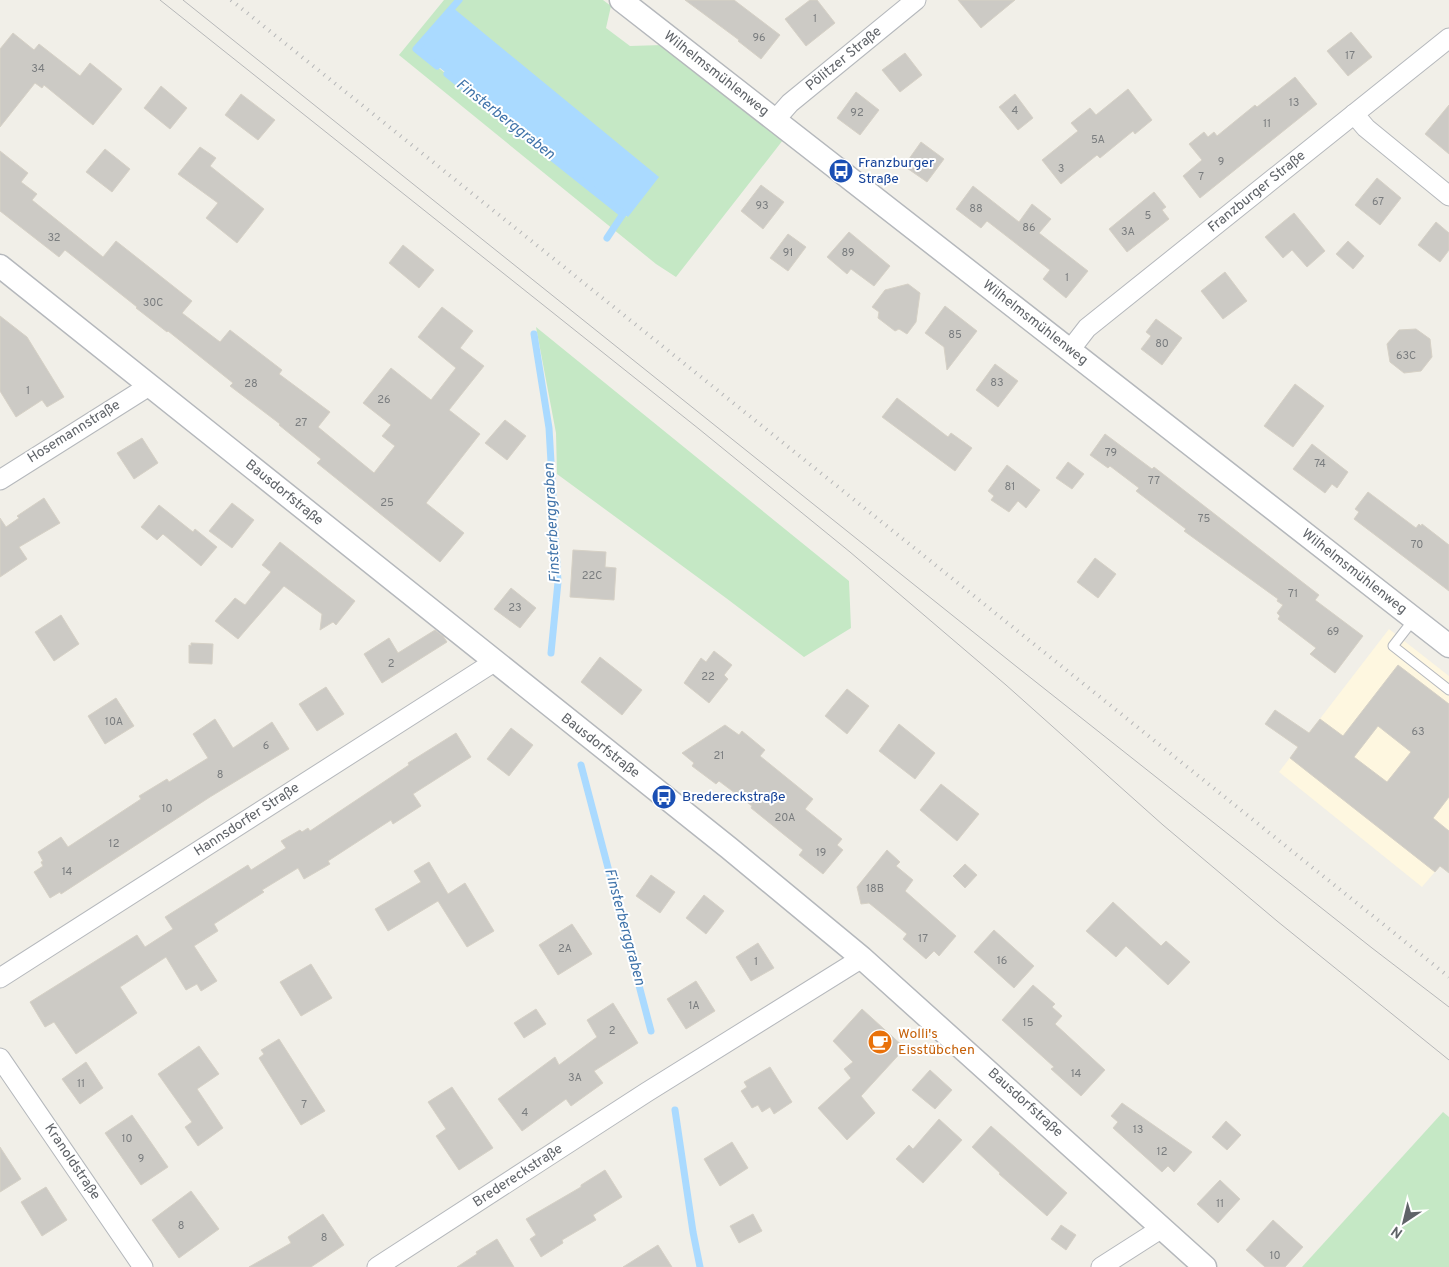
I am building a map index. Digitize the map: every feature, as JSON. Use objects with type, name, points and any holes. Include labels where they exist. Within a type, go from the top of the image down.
[{"type":"street","name":"Wilhelmsmühlenweg","points":[[621,0],[1449,646]]},
{"type":"street","name":"Pölitzer Straße","points":[[775,120],[790,103],[916,0]]},
{"type":"street","name":"Franzburger Straße","points":[[1070,350],[1087,328],[1449,38]]},
{"type":"street","points":[[1354,114],[1366,128],[1449,196]]},
{"type":"street","name":"Bausdorfstraße","points":[[0,266],[729,848],[862,958],[1205,1267]]},
{"type":"street","name":"Hosemannstraße","points":[[0,480],[150,386]]},
{"type":"street","name":"Hannsdorfer Straße","points":[[0,978],[494,662]]},
{"type":"street","name":"Bredereckstraße","points":[[377,1267],[647,1092],[862,958]]},
{"type":"street","name":"Kranoldstraße","points":[[0,1058],[143,1267]]},
{"type":"street","points":[[1101,1267],[1162,1228]]},
{"type":"lane","points":[[1414,619],[1393,646],[1449,690]]},
{"type":"shaded area","points":[[1389,629],[1449,676],[1449,873],[1440,866],[1422,887],[1279,772]]},
{"type":"green space","points":[[444,0],[603,0],[611,6],[606,28],[630,46],[662,45],[783,140],[676,277],[656,264],[399,55]],"holes":[[[452,8],[627,217],[416,50]]]},
{"type":"green space","points":[[536,327],[849,581],[851,628],[804,657],[557,474],[556,433]]},
{"type":"green space","points":[[1443,1112],[1449,1117],[1449,1267],[1302,1267]]},
{"type":"water","points":[[452,7],[659,177],[628,217],[416,49]]},
{"type":"building","points":[[685,0],[734,0],[780,35],[761,59],[739,40]]},
{"type":"building","points":[[810,0],[817,0],[835,23],[806,46],[785,19]]},
{"type":"building","points":[[958,0],[1015,0],[981,28]]},
{"type":"building","points":[[1351,32],[1372,57],[1348,76],[1327,51]]},
{"type":"building","points":[[13,33],[34,50],[39,44],[80,76],[90,63],[122,89],[93,125],[44,85],[42,88],[35,83],[0,127],[0,49]]},
{"type":"building","points":[[905,53],[922,75],[900,92],[882,70]]},
{"type":"building","points":[[1295,77],[1317,104],[1200,198],[1183,176],[1202,160],[1189,144],[1204,132],[1208,137],[1214,132],[1217,136],[1255,105],[1257,107]]},
{"type":"building","points":[[161,86],[187,108],[170,129],[144,108]]},
{"type":"building","points":[[1128,89],[1152,120],[1135,134],[1133,131],[1100,158],[1097,155],[1061,184],[1042,160],[1078,131],[1071,123],[1090,108],[1096,115]]},
{"type":"building","points":[[856,92],[879,110],[860,135],[837,118]]},
{"type":"building","points":[[241,94],[275,120],[258,140],[225,115]]},
{"type":"building","points":[[1015,94],[1033,118],[1018,130],[999,107]]},
{"type":"building","points":[[1449,105],[1449,154],[1425,134]]},
{"type":"building","points":[[921,142],[944,159],[927,182],[904,166]]},
{"type":"building","points":[[200,147],[216,158],[210,166],[264,209],[237,243],[206,218],[218,203],[178,174]]},
{"type":"building","points":[[105,149],[130,169],[112,192],[86,172]]},
{"type":"building","points":[[0,151],[28,173],[21,182],[37,194],[32,200],[103,257],[116,241],[192,301],[182,313],[220,342],[230,330],[282,370],[279,374],[330,412],[318,427],[374,473],[395,446],[382,436],[391,425],[363,403],[391,368],[431,400],[456,368],[418,337],[442,307],[473,331],[460,348],[484,366],[449,410],[480,434],[426,503],[464,533],[440,562],[317,463],[321,459],[280,424],[230,386],[233,383],[168,331],[136,308],[65,250],[59,257],[0,211]]},
{"type":"building","points":[[1377,178],[1401,198],[1380,225],[1355,205]]},
{"type":"building","points":[[761,185],[784,202],[763,229],[741,211]]},
{"type":"building","points":[[973,186],[1019,222],[1032,204],[1051,219],[1039,233],[1088,271],[1066,298],[1043,279],[1050,270],[987,221],[981,228],[956,209]]},
{"type":"building","points":[[1154,192],[1166,207],[1162,210],[1169,219],[1127,252],[1109,229]]},
{"type":"building","points":[[1294,213],[1325,251],[1307,267],[1292,250],[1283,258],[1265,237]]},
{"type":"building","points":[[1436,222],[1449,233],[1449,250],[1440,262],[1418,245]]},
{"type":"building","points":[[849,232],[890,266],[874,286],[851,269],[847,274],[827,257]]},
{"type":"building","points":[[788,234],[806,247],[788,271],[770,258]]},
{"type":"building","points":[[1348,241],[1364,256],[1353,269],[1336,254]]},
{"type":"building","points":[[403,245],[434,270],[419,288],[389,263]]},
{"type":"building","points":[[1225,272],[1247,301],[1223,319],[1201,291]]},
{"type":"building","points":[[908,284],[920,293],[916,322],[907,334],[899,329],[895,331],[878,318],[879,312],[872,307],[885,290]]},
{"type":"building","points":[[945,306],[977,331],[947,370],[944,347],[925,333]]},
{"type":"building","points":[[0,316],[27,337],[64,397],[47,407],[42,400],[16,417],[0,391]]},
{"type":"building","points":[[1156,319],[1182,338],[1162,365],[1141,349],[1151,336],[1146,332]]},
{"type":"building","points":[[1416,329],[1430,339],[1432,357],[1421,371],[1404,373],[1390,362],[1387,344],[1399,330]]},
{"type":"building","points":[[995,364],[1018,381],[998,407],[976,390]]},
{"type":"building","points":[[1295,384],[1324,406],[1293,447],[1264,426]]},
{"type":"building","points":[[897,398],[948,437],[951,433],[972,448],[955,471],[882,417]]},
{"type":"building","points":[[505,420],[526,436],[507,460],[485,443]]},
{"type":"building","points":[[1105,434],[1152,469],[1154,467],[1319,595],[1315,600],[1363,636],[1335,673],[1310,654],[1316,648],[1278,619],[1280,616],[1277,613],[1283,605],[1277,601],[1278,599],[1184,531],[1186,529],[1136,491],[1139,488],[1110,466],[1108,468],[1090,455]]},
{"type":"building","points":[[142,438],[158,463],[134,479],[117,453]]},
{"type":"building","points":[[1312,444],[1348,472],[1337,488],[1332,484],[1325,493],[1293,469]]},
{"type":"building","points":[[1068,462],[1084,474],[1072,489],[1056,478]]},
{"type":"building","points":[[1007,465],[1040,490],[1026,508],[1018,501],[1009,512],[991,500],[994,496],[988,491]]},
{"type":"building","points":[[1368,492],[1416,528],[1419,524],[1421,526],[1422,524],[1449,545],[1449,591],[1354,519],[1359,512],[1355,509]]},
{"type":"building","points":[[44,498],[60,523],[19,547],[27,559],[0,577],[0,518],[6,527],[19,518],[17,516]]},
{"type":"building","points":[[232,503],[254,520],[232,548],[209,531]]},
{"type":"building","points":[[159,505],[193,532],[195,529],[217,547],[201,566],[163,534],[157,540],[141,527]]},
{"type":"building","points":[[280,542],[355,601],[336,625],[333,622],[320,630],[322,614],[284,586],[238,639],[215,621],[235,598],[245,605],[271,572],[262,565]]},
{"type":"building","points":[[573,550],[606,552],[605,567],[616,568],[614,600],[570,597]]},
{"type":"building","points":[[1095,558],[1116,574],[1098,598],[1077,582]]},
{"type":"building","points":[[511,588],[536,608],[520,628],[494,609]]},
{"type":"building","points":[[61,615],[79,644],[54,661],[35,632]]},
{"type":"building","points":[[435,630],[447,642],[382,683],[364,654],[389,638],[398,653]]},
{"type":"building","points":[[191,643],[213,644],[212,664],[189,663],[189,645],[191,646]]},
{"type":"building","points":[[714,651],[732,665],[724,675],[728,679],[709,703],[684,683],[701,658],[706,662]]},
{"type":"building","points":[[600,657],[642,690],[622,715],[581,682]]},
{"type":"building","points":[[1398,665],[1449,704],[1449,797],[1433,818],[1449,831],[1449,873],[1440,866],[1435,872],[1290,758],[1298,747],[1265,724],[1275,710],[1309,733],[1320,719],[1343,736]],"holes":[[[1378,726],[1411,752],[1387,782],[1354,757]]]},
{"type":"building","points":[[326,687],[344,714],[317,731],[299,704]]},
{"type":"building","points":[[847,689],[869,706],[847,734],[825,716]]},
{"type":"building","points":[[116,698],[134,726],[105,744],[88,716]]},
{"type":"building","points":[[215,719],[233,748],[272,722],[289,749],[210,797],[61,894],[60,892],[50,898],[34,872],[43,866],[41,862],[43,861],[38,852],[61,837],[68,847],[141,799],[139,796],[167,779],[169,782],[208,758],[193,734]]},
{"type":"building","points":[[899,724],[935,753],[915,779],[879,751]]},
{"type":"building","points":[[725,725],[739,735],[742,731],[765,750],[760,756],[813,799],[805,809],[842,839],[837,845],[843,850],[823,874],[799,855],[803,850],[751,808],[752,806],[719,781],[716,784],[692,766],[694,763],[682,753]]},
{"type":"building","points":[[511,728],[533,745],[509,776],[487,759]]},
{"type":"building","points":[[456,733],[471,757],[413,794],[421,806],[393,824],[391,820],[328,861],[330,864],[304,879],[298,868],[262,890],[264,892],[214,924],[218,931],[194,946],[217,981],[201,991],[197,984],[186,990],[166,957],[120,987],[137,1013],[76,1054],[54,1022],[45,1027],[30,1002],[137,935],[145,947],[173,929],[165,917],[248,865],[251,870],[286,848],[281,841],[300,830],[302,832],[308,828],[310,831],[409,765],[408,763]]},
{"type":"building","points":[[941,784],[979,814],[957,841],[920,810]]},
{"type":"building","points":[[887,850],[900,862],[896,866],[913,880],[905,891],[956,936],[939,956],[934,951],[926,959],[903,939],[907,934],[869,903],[861,904],[857,887]]},
{"type":"building","points":[[429,862],[448,894],[465,883],[494,931],[467,947],[438,901],[388,931],[375,909],[421,882],[414,871]]},
{"type":"building","points":[[965,864],[977,875],[965,888],[953,876]]},
{"type":"building","points":[[651,875],[675,892],[660,913],[636,896]]},
{"type":"building","points":[[704,895],[724,911],[706,934],[686,918]]},
{"type":"building","points":[[1113,902],[1161,946],[1166,941],[1190,962],[1168,985],[1126,946],[1116,957],[1086,931]]},
{"type":"building","points":[[572,924],[592,954],[558,975],[539,945]]},
{"type":"building","points":[[994,930],[1034,966],[1014,988],[974,952]]},
{"type":"building","points":[[758,943],[774,968],[751,981],[736,957]]},
{"type":"building","points":[[311,964],[332,998],[301,1016],[280,982]]},
{"type":"building","points":[[696,981],[715,1011],[686,1029],[667,999]]},
{"type":"building","points":[[1033,985],[1055,1004],[1052,1007],[1062,1016],[1055,1024],[1105,1070],[1081,1096],[1051,1069],[1054,1067],[1002,1020]]},
{"type":"building","points":[[613,1003],[638,1043],[594,1071],[603,1083],[571,1106],[566,1099],[522,1131],[498,1099],[555,1057],[559,1065],[597,1037],[587,1020]]},
{"type":"building","points":[[536,1009],[546,1024],[524,1038],[514,1023]]},
{"type":"building","points":[[862,1009],[905,1048],[861,1096],[875,1113],[847,1140],[818,1108],[851,1078],[844,1069],[853,1062],[833,1041]]},
{"type":"building","points":[[279,1039],[325,1111],[301,1125],[259,1058],[264,1054],[261,1050]]},
{"type":"building","points":[[199,1046],[219,1074],[197,1089],[223,1128],[198,1146],[185,1127],[192,1122],[158,1074]]},
{"type":"building","points":[[86,1062],[103,1088],[80,1104],[62,1079]]},
{"type":"building","points":[[770,1067],[792,1102],[774,1114],[770,1107],[762,1112],[758,1105],[752,1108],[741,1091],[747,1087],[744,1082]]},
{"type":"building","points":[[930,1070],[952,1090],[935,1109],[912,1090]]},
{"type":"building","points":[[452,1087],[493,1148],[459,1170],[436,1136],[446,1129],[428,1102]]},
{"type":"building","points":[[1122,1103],[1192,1152],[1174,1172],[1168,1166],[1162,1172],[1113,1128],[1118,1122],[1111,1116]]},
{"type":"building","points":[[132,1115],[168,1167],[141,1185],[105,1133]]},
{"type":"building","points":[[939,1119],[962,1140],[923,1183],[896,1159],[909,1145],[913,1149]]},
{"type":"building","points":[[1226,1121],[1241,1135],[1227,1150],[1212,1137]]},
{"type":"building","points":[[991,1126],[1067,1193],[1047,1216],[999,1174],[972,1147]]},
{"type":"building","points":[[732,1142],[748,1168],[720,1186],[704,1159]]},
{"type":"building","points":[[0,1147],[21,1179],[0,1192]]},
{"type":"building","points":[[605,1170],[622,1197],[593,1215],[596,1220],[562,1240],[563,1243],[541,1257],[530,1239],[536,1235],[526,1219],[581,1187],[581,1185]]},
{"type":"building","points":[[1220,1180],[1240,1199],[1218,1223],[1197,1204]]},
{"type":"building","points":[[46,1187],[67,1220],[42,1236],[21,1202]]},
{"type":"building","points":[[191,1191],[219,1229],[179,1258],[152,1220]]},
{"type":"building","points":[[323,1214],[344,1245],[311,1267],[249,1267],[291,1243],[288,1237]]},
{"type":"building","points":[[753,1214],[762,1231],[739,1243],[730,1226]]},
{"type":"building","points":[[1273,1220],[1303,1247],[1285,1267],[1265,1267],[1246,1250]]},
{"type":"building","points":[[1061,1225],[1076,1235],[1066,1250],[1051,1239]]},
{"type":"building","points":[[497,1239],[514,1267],[457,1267],[477,1254],[476,1252]]},
{"type":"building","points":[[658,1245],[672,1267],[623,1267]]},
{"type":"waterway","name":"Finsterberggraben","points":[[437,66],[416,49],[459,0]]},
{"type":"waterway","name":"Finsterberggraben","points":[[447,74],[623,214],[607,238]]},
{"type":"waterway","name":"Finsterberggraben","points":[[534,334],[549,428],[558,582],[551,653]]},
{"type":"waterway","name":"Finsterberggraben","points":[[581,765],[651,1031]]},
{"type":"waterway","name":"Finsterberggraben","points":[[675,1110],[700,1267]]},
{"type":"tram line","points":[[160,0],[699,429],[850,552],[1006,685],[1163,825],[1277,921],[1449,1060]]},
{"type":"tram line","points":[[183,0],[1017,667],[1449,1007]]},
{"type":"railway","points":[[231,0],[1449,977]]},
{"type":"place","name":"Franzburger Straße","points":[[841,171]]},
{"type":"place","name":"Bredereckstraße","points":[[664,797]]},
{"type":"place","name":"Wolli's Eisstübchen","points":[[880,1042]]}]
